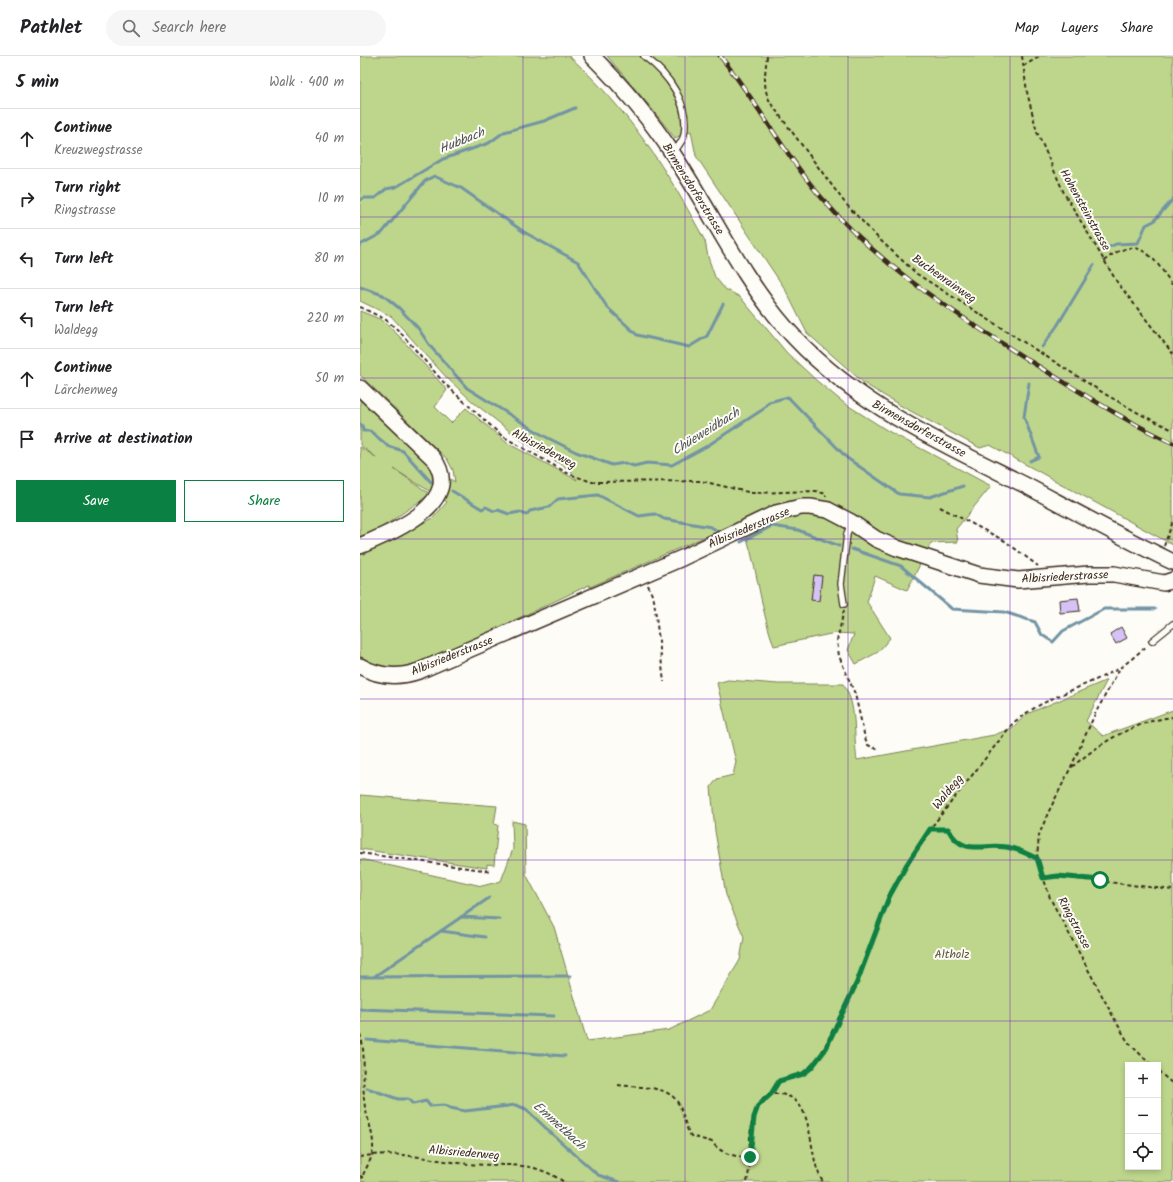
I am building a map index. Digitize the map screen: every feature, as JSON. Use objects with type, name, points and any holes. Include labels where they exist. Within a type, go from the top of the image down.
[{"type":"main road","name":"Birmensdorferstrasse","points":[[592,56],[611,75],[643,113],[673,154],[743,271],[764,301],[809,352],[849,388],[908,426],[1173,562]]},
{"type":"main road","points":[[360,388],[433,458],[440,469],[442,484],[437,498],[426,509],[386,534],[360,546]]},
{"type":"main road","name":"Albisriederstrasse","points":[[360,666],[375,673],[388,676],[404,675],[419,671],[642,575],[783,511],[810,506],[828,510],[851,522],[876,539],[897,548],[966,572],[995,578],[1018,580],[1114,574],[1164,583],[1173,580]]},
{"type":"lane","points":[[644,56],[657,66],[675,88],[681,102],[684,117],[684,135],[673,154]]},
{"type":"lane","points":[[844,604],[844,594],[841,584],[847,534],[851,522]]},
{"type":"lane","points":[[1152,642],[1173,624]]},
{"type":"path","name":"Buchenrainweg","points":[[766,56],[764,87],[772,106],[845,204],[878,238],[917,274],[1105,394],[1142,416],[1173,430]]},
{"type":"path","name":"Hohensteinstrasse","points":[[1022,56],[1027,92],[1037,132],[1064,193],[1104,262],[1173,354]]},
{"type":"path","points":[[1023,66],[1042,56]]},
{"type":"path","points":[[1104,262],[1122,249],[1130,247],[1140,249],[1152,258],[1173,286]]},
{"type":"path","name":"Albisriederweg","points":[[360,307],[386,319],[400,331],[446,385],[502,436],[569,474],[592,482],[701,481],[752,492],[816,491],[826,494],[828,510]]},
{"type":"path","points":[[940,507],[1005,541],[1040,568],[1044,578]]},
{"type":"path","points":[[1165,544],[1173,521]]},
{"type":"path","points":[[642,575],[654,600],[664,682]]},
{"type":"path","points":[[844,604],[844,614],[838,641],[839,656],[855,694],[865,738],[868,745],[879,750]]},
{"type":"path","points":[[1120,668],[1152,642]]},
{"type":"path","name":"Ringstrasse","points":[[1120,668],[1095,714],[1039,835],[1037,858],[1050,898],[1115,1020],[1128,1042],[1148,1062]]},
{"type":"path","name":"Waldegg","points":[[747,1182],[750,1172],[754,1117],[758,1106],[771,1094],[779,1081],[803,1074],[811,1068],[825,1050],[857,982],[889,897],[907,864],[930,829],[1014,723],[1027,711],[1120,668]]},
{"type":"path","points":[[1071,767],[1094,748],[1109,740],[1164,718],[1173,717]]},
{"type":"path","points":[[930,829],[948,829],[952,837],[960,844],[973,848],[1011,847],[1037,858]]},
{"type":"path","points":[[360,853],[490,871]]},
{"type":"path","points":[[1043,878],[1058,876],[1173,890]]},
{"type":"path","points":[[360,1034],[364,1046],[362,1085],[365,1108],[371,1128],[372,1154],[361,1177],[362,1182]]},
{"type":"path","points":[[1161,1074],[1173,1084]]},
{"type":"path","points":[[618,1085],[637,1088],[654,1087],[670,1094],[678,1102],[687,1130],[691,1136],[712,1142],[716,1148],[723,1153],[740,1157],[750,1157]]},
{"type":"path","points":[[771,1094],[788,1094],[797,1101],[803,1109],[807,1119],[813,1161],[822,1182]]},
{"type":"path","name":"Albisriederweg","points":[[360,1157],[372,1154],[415,1156],[471,1165],[522,1166],[544,1171],[564,1182]]},
{"type":"green space","points":[[360,56],[569,56],[610,97],[645,142],[661,166],[705,241],[708,257],[715,277],[725,289],[740,297],[787,353],[817,381],[844,403],[888,431],[991,486],[956,529],[958,542],[931,543],[907,590],[875,576],[867,602],[890,638],[878,652],[856,664],[848,650],[854,634],[835,633],[774,646],[765,615],[751,552],[741,521],[590,587],[589,585],[417,666],[382,669],[360,656],[360,555],[433,518],[447,502],[394,469],[430,494],[377,531],[360,538],[360,447],[377,458],[360,445],[360,398],[428,465],[455,482],[453,470],[447,459],[360,375],[360,311],[382,320],[399,336],[447,390],[435,407],[451,423],[466,408],[507,443],[577,480],[570,470],[521,440],[474,403],[446,377],[391,316],[360,301]]},
{"type":"green space","points":[[607,56],[1173,56],[1173,545],[990,445],[980,448],[903,407],[865,384],[807,333],[785,289],[696,156],[691,131],[675,138]]},
{"type":"green space","name":"Altholz","points":[[728,680],[778,684],[843,684],[848,692],[853,711],[857,760],[994,735],[1012,728],[1027,714],[1107,680],[1086,721],[1103,736],[1173,710],[1173,1182],[360,1182],[360,859],[482,886],[501,881],[513,849],[512,821],[525,824],[526,874],[554,927],[587,1041],[669,1030],[710,1010],[740,960],[744,937],[726,895],[715,831],[711,787],[717,779],[733,775],[736,762],[717,683]]},
{"type":"green space","points":[[360,795],[497,806],[494,824],[498,825],[494,865],[487,864],[487,868],[360,849]]},
{"type":"building","points":[[814,575],[822,576],[819,601],[811,600]]},
{"type":"building","points":[[1078,598],[1080,611],[1060,613],[1059,600]]},
{"type":"building","points":[[1121,627],[1127,638],[1116,644],[1110,634]]},
{"type":"waterway","name":"Hubbach","points":[[360,200],[364,198],[375,198],[386,189],[396,187],[443,159],[489,143],[504,132],[544,121],[575,108]]},
{"type":"waterway","points":[[360,245],[382,233],[425,181],[434,176],[461,188],[524,232],[578,262],[607,307],[637,335],[689,347],[707,336],[723,304]]},
{"type":"waterway","points":[[1107,248],[1116,244],[1138,243],[1146,225],[1154,221],[1173,199]]},
{"type":"waterway","points":[[1042,347],[1057,326],[1094,265]]},
{"type":"waterway","name":"Chüeweidbach","points":[[360,287],[383,295],[399,308],[418,328],[430,346],[467,388],[544,436],[576,452],[612,465],[625,463],[634,466],[647,463],[672,465],[707,446],[762,410],[769,402],[788,397],[847,458],[899,494],[930,497],[963,486]]},
{"type":"waterway","points":[[1029,383],[1024,417],[1039,457],[1030,461]]},
{"type":"waterway","points":[[360,424],[362,425],[363,431],[370,431],[388,446],[403,451],[431,482]]},
{"type":"waterway","points":[[452,491],[482,509],[486,507],[494,511],[498,510],[509,514],[520,512],[526,515],[530,511],[549,507],[558,499],[598,495],[639,516],[655,514],[664,519],[711,527],[721,533]]},
{"type":"waterway","points":[[741,542],[772,526],[798,530],[839,546]]},
{"type":"waterway","points":[[852,549],[901,566],[952,609],[1004,612],[1035,622],[1042,635],[1053,642],[1063,631],[1104,609],[1155,609]]},
{"type":"waterway","points":[[375,976],[489,898]]},
{"type":"waterway","points":[[461,917],[499,919]]},
{"type":"waterway","points":[[441,931],[485,937]]},
{"type":"waterway","points":[[360,977],[570,976]]},
{"type":"waterway","points":[[360,1009],[554,1016]]},
{"type":"waterway","points":[[367,1040],[565,1056]]},
{"type":"waterway","name":"Emmetbach","points":[[367,1088],[398,1099],[408,1099],[413,1104],[426,1101],[430,1106],[444,1105],[450,1108],[465,1111],[516,1105],[526,1109],[598,1175],[619,1182]]},
{"type":"railway","points":[[720,56],[807,180],[844,222],[892,266],[972,324],[1028,360],[1117,414],[1173,443]]},
{"type":"route","points":[[750,1157],[751,1132],[758,1106],[764,1098],[771,1094],[774,1086],[779,1081],[803,1074],[811,1068],[825,1050],[857,982],[889,897],[907,864],[930,829],[948,829],[952,837],[960,844],[973,848],[1011,847],[1037,858],[1043,878],[1058,876],[1100,880]]}]
